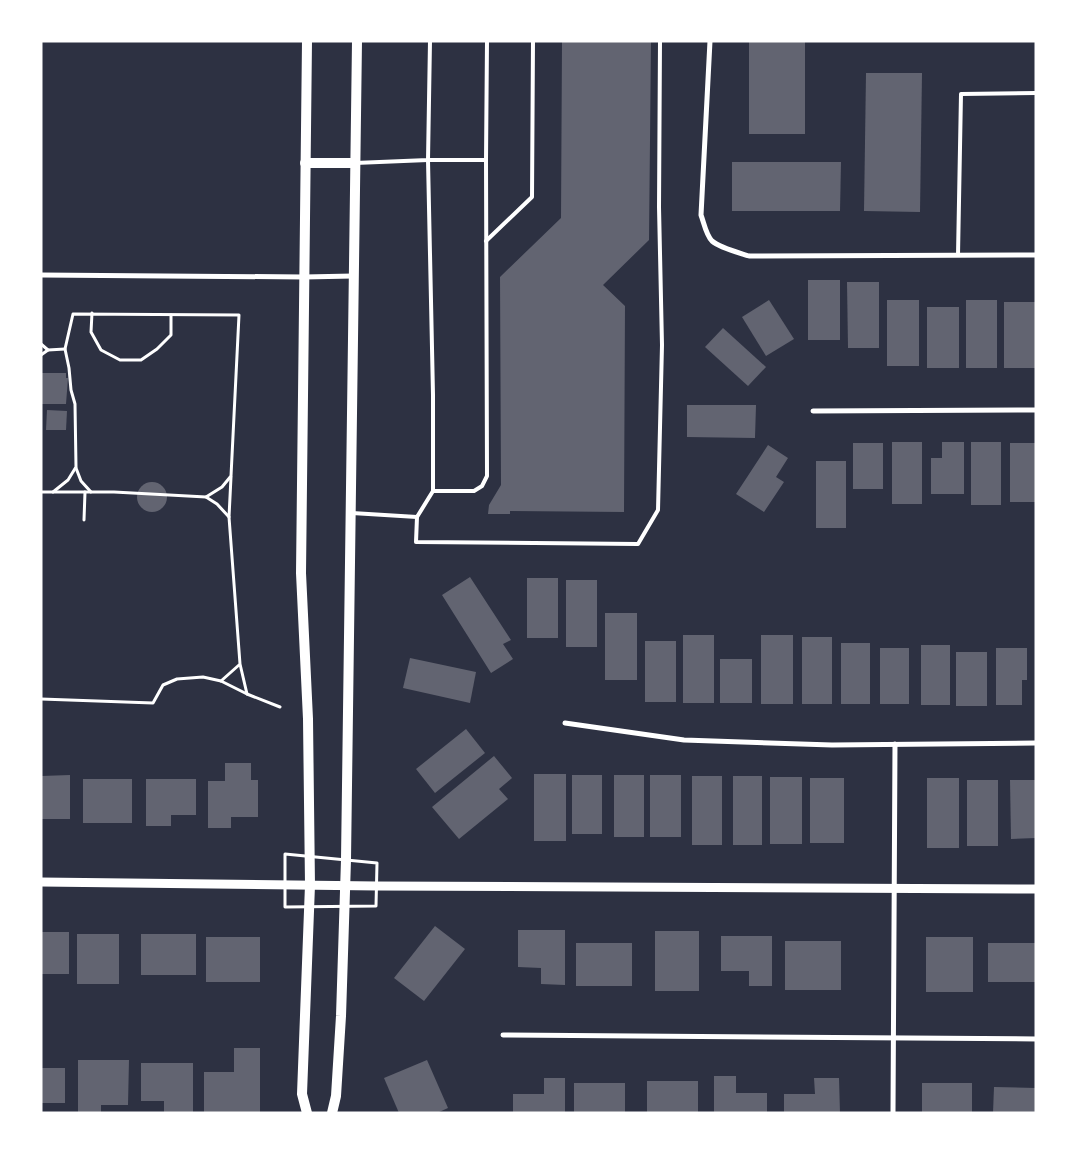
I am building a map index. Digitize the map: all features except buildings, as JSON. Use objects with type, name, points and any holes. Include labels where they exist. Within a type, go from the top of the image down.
[{"type":"main road","points":[[306,1113],[302,1094],[310,885],[308,719],[302,573],[307,41]]},
{"type":"main road","points":[[332,1113],[336,1096],[345,885],[357,41]]},
{"type":"main road","points":[[305,163],[356,163]]},
{"type":"street","points":[[710,41],[701,215],[712,241],[750,256],[1036,254]]},
{"type":"street","points":[[41,275],[353,276]]},
{"type":"street","points":[[812,411],[1036,410]]},
{"type":"street","points":[[565,723],[684,740],[832,745],[1036,743]]},
{"type":"street","points":[[893,1113],[896,744]]},
{"type":"street","points":[[41,882],[1036,890]]},
{"type":"street","points":[[503,1035],[1036,1038]]},
{"type":"lane","points":[[430,41],[428,160],[433,491],[417,517],[416,542],[638,544],[658,510],[662,345],[659,207],[660,41]]},
{"type":"lane","points":[[433,491],[474,491],[482,486],[487,476],[487,41]]},
{"type":"lane","points":[[486,240],[532,197],[533,41]]},
{"type":"lane","points":[[958,255],[961,94],[1036,93]]},
{"type":"lane","points":[[356,163],[486,160]]},
{"type":"lane","points":[[350,513],[417,517]]},
{"type":"path","points":[[92,492],[81,481],[76,468],[75,404],[65,349],[73,314],[239,315],[229,517],[240,664],[248,694]]},
{"type":"path","points":[[92,314],[91,332],[101,350],[120,360],[141,360],[157,349],[170,335],[171,314]]},
{"type":"path","points":[[41,344],[48,350]]},
{"type":"path","points":[[41,355],[48,350],[65,349]]},
{"type":"path","points":[[54,492],[68,480],[76,468]]},
{"type":"path","points":[[206,497],[222,487],[231,476]]},
{"type":"path","points":[[41,492],[92,492],[206,497],[217,504],[229,517]]},
{"type":"path","points":[[84,520],[85,492]]},
{"type":"path","points":[[221,681],[240,664]]},
{"type":"path","points":[[41,699],[153,703],[163,685],[177,679],[203,677],[221,681],[280,706]]}]
